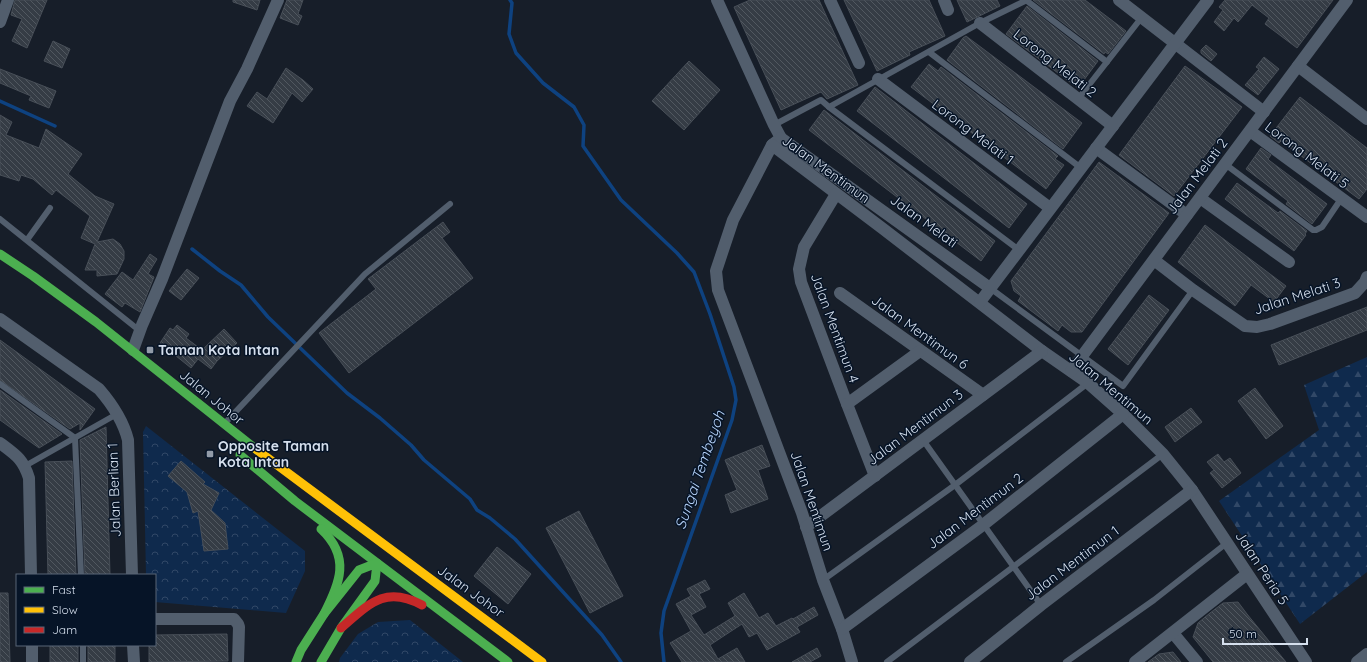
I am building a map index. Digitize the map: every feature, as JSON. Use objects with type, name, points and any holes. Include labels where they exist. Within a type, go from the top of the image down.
[{"type":"main road","name":"Jalan Johor","points":[[0,254],[43,282],[133,350],[223,424],[542,662]]},
{"type":"main road","name":"Jalan Johor","points":[[231,448],[295,501],[508,662]]},
{"type":"main road","points":[[295,501],[311,521],[326,533],[333,542],[338,553],[340,568],[339,582],[324,614]]},
{"type":"main road","points":[[321,662],[341,628],[375,581],[377,563],[374,549],[356,523]]},
{"type":"main road","points":[[296,662],[301,650],[324,614],[359,570],[377,563],[390,561],[421,572]]},
{"type":"main road","points":[[341,628],[372,602],[384,597],[394,596],[410,598],[434,613],[455,621]]},
{"type":"street","points":[[0,21],[8,0]]},
{"type":"street","points":[[133,350],[162,279],[230,101],[247,69],[278,0]]},
{"type":"street","name":"Jalan Melati","points":[[717,0],[781,138],[990,288]]},
{"type":"street","points":[[830,0],[858,63]]},
{"type":"street","points":[[1119,0],[1176,42],[1264,112]]},
{"type":"street","points":[[980,302],[1208,0]]},
{"type":"street","name":"Jalan Melati 2","points":[[1071,371],[1347,0]]},
{"type":"street","name":"Lorong Melati 2","points":[[980,23],[1113,126]]},
{"type":"street","points":[[1298,66],[1367,119]]},
{"type":"street","name":"Lorong Melati 1","points":[[878,78],[1050,208]]},
{"type":"street","name":"Lorong Melati 5","points":[[1250,131],[1367,217]]},
{"type":"street","points":[[772,145],[781,138]]},
{"type":"street","name":"Jalan Mentimun","points":[[852,662],[842,629],[823,580],[802,513],[718,290],[716,271],[733,220],[772,145],[980,302],[1042,351],[1088,383],[1123,414],[1164,454],[1192,490]]},
{"type":"street","points":[[1096,148],[1187,215]]},
{"type":"street","name":"Jalan Mentimun 4","points":[[836,194],[804,247],[799,269],[801,282],[876,476]]},
{"type":"street","points":[[1200,198],[1289,262]]},
{"type":"street","name":"Jalan Melati 3","points":[[1154,260],[1193,290],[1245,326],[1257,327],[1270,324],[1355,293],[1365,282],[1367,277]]},
{"type":"street","name":"Jalan Mentimun 6","points":[[840,293],[982,396]]},
{"type":"street","name":"Jalan Berlian 1","points":[[0,319],[99,389],[110,401],[125,428],[128,440],[132,574]]},
{"type":"street","points":[[847,404],[920,351]]},
{"type":"street","name":"Jalan Mentimun 3","points":[[806,528],[1042,351]]},
{"type":"street","name":"Jalan Mentimun 2","points":[[842,629],[983,525],[1123,414]]},
{"type":"street","points":[[0,443],[25,466],[29,478],[31,574]]},
{"type":"street","name":"Jalan Peria 5","points":[[1192,490],[1228,542],[1247,574],[1306,662]]},
{"type":"street","name":"Jalan Mentimun 1","points":[[970,662],[1041,605],[1192,490]]},
{"type":"street","points":[[1135,662],[1247,574]]},
{"type":"street","points":[[156,619],[234,619],[239,627],[238,662]]},
{"type":"street","points":[[1173,632],[1197,662]]},
{"type":"street","points":[[32,646],[32,662]]},
{"type":"street","points":[[133,646],[134,662]]},
{"type":"street","points":[[1357,662],[1367,654]]},
{"type":"lane","points":[[830,107],[878,78],[929,52],[980,23],[1027,0],[1107,62]]},
{"type":"lane","points":[[1078,99],[1142,17]]},
{"type":"lane","points":[[929,52],[1081,168]]},
{"type":"lane","points":[[774,125],[821,100],[1019,250]]},
{"type":"lane","points":[[1225,164],[1313,230],[1322,227],[1341,199]]},
{"type":"lane","points":[[223,424],[365,274],[450,204]]},
{"type":"lane","points":[[27,240],[50,208]]},
{"type":"lane","points":[[0,219],[140,331]]},
{"type":"lane","points":[[990,288],[1123,386],[1193,290]]},
{"type":"lane","points":[[823,580],[955,486],[1088,383]]},
{"type":"lane","points":[[0,384],[76,438]]},
{"type":"lane","points":[[25,466],[117,414]]},
{"type":"lane","points":[[76,438],[81,574]]},
{"type":"lane","points":[[923,440],[1041,605]]},
{"type":"lane","points":[[887,662],[1164,454]]},
{"type":"lane","points":[[1066,662],[1154,600],[1228,542]]},
{"type":"lane","points":[[83,646],[84,662]]},
{"type":"green space","points":[[1367,357],[1367,572],[1300,624],[1219,501],[1319,430],[1304,385]]},
{"type":"green space","points":[[146,426],[305,551],[305,571],[286,613],[156,602],[156,574],[146,574],[143,432]]},
{"type":"green space","points":[[410,620],[463,662],[339,662],[340,658],[358,634],[378,622]]},
{"type":"building","points":[[15,0],[47,0],[27,48],[12,41],[22,19],[11,15]]},
{"type":"building","points":[[233,0],[260,0],[257,10],[233,2]]},
{"type":"building","points":[[287,0],[303,0],[298,14],[302,16],[298,25],[280,18]]},
{"type":"building","points":[[750,0],[819,0],[858,85],[827,99],[821,92],[781,110],[734,7]]},
{"type":"building","points":[[844,0],[929,0],[945,36],[909,52],[910,55],[877,71]]},
{"type":"building","points":[[957,0],[997,0],[1000,6],[967,22]]},
{"type":"building","points":[[1033,0],[1085,0],[1126,31],[1108,54],[1105,52],[1104,54]]},
{"type":"building","points":[[1225,0],[1333,0],[1297,48],[1265,24],[1269,18],[1252,5],[1238,22],[1234,18],[1224,31],[1214,22],[1223,10],[1219,7]]},
{"type":"building","points":[[1027,6],[1098,61],[1078,88],[1006,34]]},
{"type":"building","points":[[966,36],[1082,123],[1063,149],[947,60]]},
{"type":"building","points":[[53,41],[70,49],[62,68],[44,61]]},
{"type":"building","points":[[1206,45],[1217,54],[1211,61],[1201,53],[1201,50]]},
{"type":"building","points":[[1264,57],[1279,69],[1258,95],[1245,85],[1259,69],[1256,67]]},
{"type":"building","points":[[689,61],[720,90],[684,130],[652,101]]},
{"type":"building","points":[[929,64],[938,71],[941,67],[1058,156],[1055,159],[1064,165],[1046,189],[911,87]]},
{"type":"building","points":[[1185,66],[1242,107],[1174,196],[1119,155]]},
{"type":"building","points":[[286,68],[313,89],[302,102],[292,93],[273,123],[247,106],[257,92],[267,99]]},
{"type":"building","points":[[0,69],[56,91],[49,108],[29,100],[31,96],[0,83]]},
{"type":"building","points":[[875,87],[1027,204],[1009,228],[857,111]]},
{"type":"building","points":[[1300,97],[1367,148],[1367,189],[1359,199],[1281,141],[1279,143],[1270,136]]},
{"type":"building","points":[[824,110],[995,241],[981,261],[809,130]]},
{"type":"building","points":[[0,115],[12,122],[6,135],[39,148],[46,129],[82,154],[68,174],[95,196],[114,204],[97,242],[113,239],[120,244],[124,251],[124,259],[117,274],[97,276],[97,270],[85,270],[95,244],[81,238],[90,216],[56,190],[52,195],[33,179],[21,175],[19,181],[0,175]]},
{"type":"building","points":[[1261,148],[1271,155],[1268,159],[1270,161],[1327,204],[1312,224],[1286,204],[1288,201],[1246,169]]},
{"type":"building","points":[[1099,162],[1169,213],[1082,332],[1071,332],[1062,325],[1058,331],[1018,301],[1021,296],[1014,291],[1011,281]]},
{"type":"building","points":[[1237,183],[1278,213],[1280,211],[1307,231],[1305,234],[1306,235],[1294,251],[1225,199]]},
{"type":"building","points":[[443,222],[450,232],[442,238],[473,278],[349,373],[319,333],[376,289],[368,279]]},
{"type":"building","points":[[1205,225],[1286,286],[1274,302],[1251,285],[1235,306],[1178,262]]},
{"type":"building","points":[[150,254],[157,259],[148,274],[154,277],[140,312],[125,303],[122,307],[105,294],[122,272],[133,280]]},
{"type":"building","points":[[187,269],[199,278],[181,300],[169,291]]},
{"type":"building","points":[[1149,295],[1169,310],[1128,365],[1108,349]]},
{"type":"building","points":[[1367,307],[1367,330],[1279,365],[1271,345]]},
{"type":"building","points":[[177,325],[189,334],[186,338],[202,350],[224,329],[237,343],[217,361],[211,369],[198,359],[191,368],[160,343],[170,328],[173,330]]},
{"type":"building","points":[[0,340],[95,409],[80,430],[80,423],[70,429],[0,380]]},
{"type":"building","points":[[1255,388],[1283,426],[1266,439],[1238,401]]},
{"type":"building","points":[[0,390],[62,434],[39,448],[0,420]]},
{"type":"building","points":[[1191,408],[1202,422],[1175,442],[1165,427]]},
{"type":"building","points":[[106,427],[110,574],[85,574],[80,440]]},
{"type":"building","points":[[762,445],[770,466],[758,470],[768,499],[731,513],[725,495],[737,490],[725,460]]},
{"type":"building","points":[[1218,454],[1224,462],[1230,458],[1241,473],[1222,488],[1210,473],[1214,470],[1207,462]]},
{"type":"building","points":[[72,461],[76,574],[48,574],[45,462]]},
{"type":"building","points":[[181,461],[205,482],[203,484],[219,493],[211,510],[225,523],[228,549],[204,551],[198,511],[193,513],[187,492],[168,476]]},
{"type":"building","points":[[579,511],[623,596],[590,613],[546,528]]},
{"type":"building","points":[[497,547],[531,574],[508,604],[474,576]]},
{"type":"building","points":[[705,580],[710,589],[699,594],[706,607],[691,615],[704,635],[735,616],[728,603],[744,593],[759,618],[768,613],[776,626],[792,618],[793,619],[814,607],[818,615],[797,627],[800,632],[767,650],[757,633],[749,637],[742,624],[710,645],[718,659],[737,648],[745,662],[682,662],[670,643],[691,631],[676,604],[691,596],[687,589]]},
{"type":"building","points":[[0,593],[8,593],[10,662],[0,662]]},
{"type":"building","points":[[1238,602],[1286,662],[1213,662],[1193,637],[1198,623],[1210,613],[1223,603]]},
{"type":"building","points":[[227,634],[228,661],[149,662],[149,646],[156,646],[156,635]]},
{"type":"building","points":[[50,646],[78,646],[78,662],[50,662]]},
{"type":"building","points":[[88,646],[115,646],[115,662],[88,662]]},
{"type":"building","points":[[817,648],[821,656],[810,662],[792,662]]},
{"type":"building","points":[[1173,652],[1181,662],[1148,662],[1159,654]]},
{"type":"waterway","name":"Sungai Tembeyoh","points":[[510,0],[512,3],[509,34],[516,53],[543,83],[574,107],[584,125],[583,146],[621,200],[677,253],[694,272],[710,314],[734,387],[736,400],[732,420],[664,611],[661,633],[664,662]]},
{"type":"waterway","points":[[0,101],[55,126]]},
{"type":"waterway","points":[[192,249],[241,285],[268,317],[347,393],[380,418],[411,445],[424,460],[470,499],[477,510],[490,518],[515,539],[602,635],[621,662]]},
{"type":"traffic: fast","points":[[0,254],[96,322],[257,450]]},
{"type":"traffic: fast","points":[[240,455],[295,501],[508,662]]},
{"type":"traffic: fast","points":[[321,529],[330,539],[336,550],[340,570],[338,581],[330,603],[324,614]]},
{"type":"traffic: fast","points":[[296,662],[301,650],[324,614],[359,570],[377,563],[375,581],[341,628],[321,662]]},
{"type":"traffic: slow","points":[[257,450],[542,662]]},
{"type":"traffic: jam","points":[[341,628],[360,611],[378,600],[387,597],[409,599],[422,605]]},
{"type":"place","name":"Taman Kota Intan","points":[[150,350]]},
{"type":"place","name":"Opposite Taman Kota Intan","points":[[210,454]]}]
